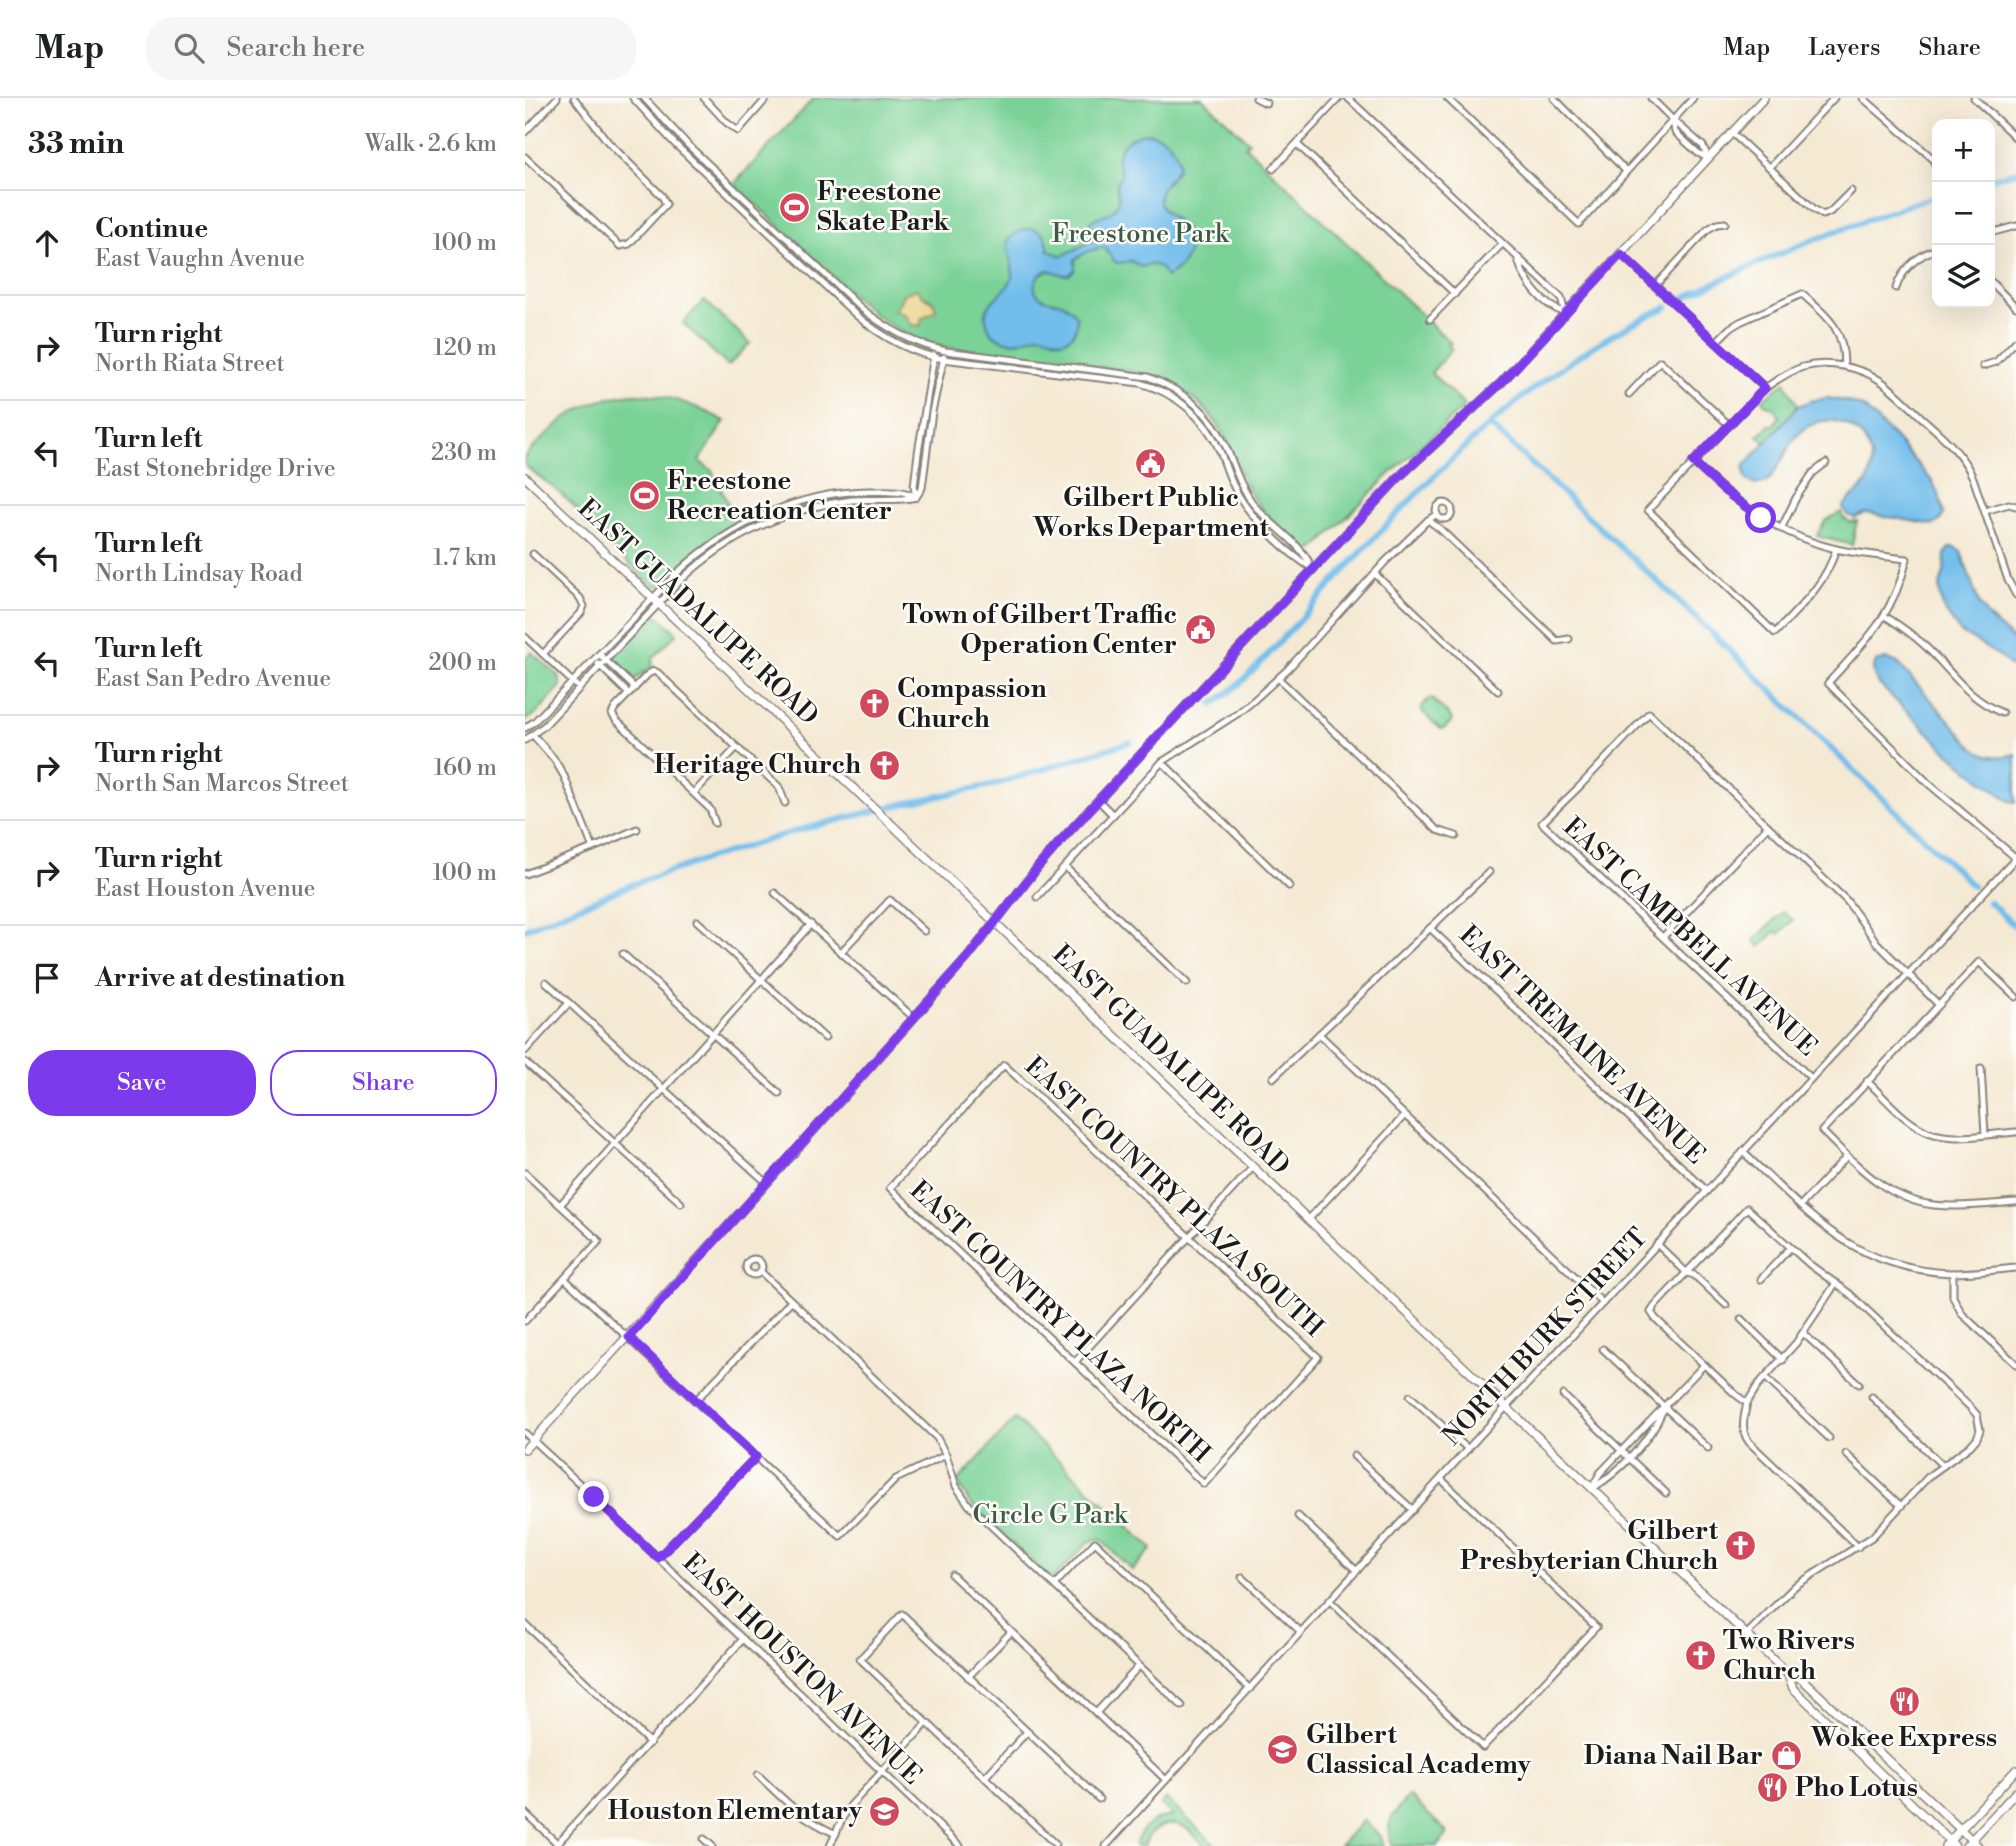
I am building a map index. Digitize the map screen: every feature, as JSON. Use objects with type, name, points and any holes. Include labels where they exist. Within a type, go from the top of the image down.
[{"type":"main road","points":[[525,1449],[629,1337],[968,957],[1038,867],[1098,801],[1398,478],[1501,383],[1764,98]]},
{"type":"main road","name":"EAST GUADALUPE ROAD","points":[[525,477],[1788,1674],[1802,1679],[1969,1839]]},
{"type":"main road","name":"EAST GUADALUPE ROAD","points":[[1788,1674],[1793,1688],[1950,1844]]},
{"type":"main road","points":[[1969,1839],[2016,1770]]},
{"type":"main road","points":[[1950,1844],[1969,1839],[2016,1792]]},
{"type":"street","points":[[525,132],[557,98]]},
{"type":"street","points":[[525,158],[615,243],[623,246],[631,242],[666,204],[603,136],[573,98]]},
{"type":"street","points":[[633,98],[665,134],[866,324],[901,345],[943,359],[1134,382],[1175,398],[1191,410],[1208,429],[1232,485],[1248,510],[1300,561],[1312,568]]},
{"type":"street","points":[[644,98],[673,131],[861,309],[900,335],[946,351],[1135,374],[1159,381],[1181,393],[1200,408],[1216,427],[1227,447],[1242,487],[1254,505],[1306,555],[1312,568]]},
{"type":"street","points":[[704,98],[738,131],[767,98]]},
{"type":"street","points":[[1256,98],[1266,103]]},
{"type":"street","points":[[1273,169],[1339,98]]},
{"type":"street","points":[[1348,98],[1561,298],[1565,313]]},
{"type":"street","points":[[1447,98],[1579,224],[1693,98]]},
{"type":"street","points":[[1554,98],[1626,171]]},
{"type":"street","points":[[1651,98],[1673,120],[1675,132],[1697,153],[1709,158]]},
{"type":"street","points":[[1770,167],[1834,98]]},
{"type":"street","points":[[1863,98],[1932,158]]},
{"type":"street","points":[[1974,98],[2016,138]]},
{"type":"street","points":[[1732,133],[1823,215],[1831,212],[1851,191]]},
{"type":"street","points":[[1297,144],[1455,294]]},
{"type":"street","points":[[727,192],[732,186]]},
{"type":"street","points":[[1655,286],[1709,229],[1725,223]]},
{"type":"street","points":[[1995,232],[2016,226]]},
{"type":"street","points":[[1430,319],[1502,244]]},
{"type":"street","points":[[1896,288],[1899,278],[1909,267],[1932,251]]},
{"type":"street","points":[[1621,254],[1765,388]]},
{"type":"street","points":[[1518,260],[1535,292],[1552,309],[1565,313]]},
{"type":"street","points":[[1995,286],[2016,307]]},
{"type":"street","points":[[1716,342],[1740,322],[1802,294],[1836,327],[1844,349],[1844,366]]},
{"type":"street","points":[[1983,366],[1996,362],[2016,341]]},
{"type":"street","points":[[916,497],[914,486],[918,453],[935,349]]},
{"type":"street","points":[[916,497],[922,488],[932,412],[946,351]]},
{"type":"street","points":[[1629,394],[1660,361],[1729,425]]},
{"type":"street","points":[[1836,549],[1828,570],[1814,593],[1775,633],[1648,510],[1765,388],[1784,375],[1804,367],[1844,366],[1865,372],[1882,382],[1957,450],[1967,463],[2008,580],[2016,595]]},
{"type":"street","points":[[1693,462],[1737,502],[1781,529],[1836,549],[1907,559],[1902,578],[1885,616],[1828,682],[1936,790],[2016,858]]},
{"type":"street","points":[[1781,529],[1812,473],[1826,463]]},
{"type":"street","points":[[525,740],[600,666],[682,568],[715,542],[746,523],[781,508],[825,496],[863,491],[907,492],[916,497]]},
{"type":"street","points":[[1985,511],[2009,504],[2016,506]]},
{"type":"street","points":[[1037,897],[1162,762],[1237,714],[1288,669],[1375,574],[1437,514]]},
{"type":"street","points":[[1428,520],[1557,641],[1569,639]]},
{"type":"street","points":[[533,554],[580,598],[585,606],[543,654]]},
{"type":"street","points":[[1375,574],[1497,691]]},
{"type":"street","points":[[593,848],[564,776],[554,759],[526,728],[656,600]]},
{"type":"street","points":[[1885,616],[1925,646],[1964,689],[2002,713]]},
{"type":"street","points":[[525,637],[579,688]]},
{"type":"street","points":[[599,654],[635,688]]},
{"type":"street","points":[[593,660],[629,694]]},
{"type":"street","points":[[715,823],[710,809],[612,714],[648,674],[654,671],[779,787],[785,803]]},
{"type":"street","points":[[1278,677],[1437,830],[1455,836]]},
{"type":"street","name":"EAST CAMPBELL AVENUE","points":[[1768,826],[1649,713],[1542,823],[1811,1078]]},
{"type":"street","points":[[694,793],[737,747]]},
{"type":"street","points":[[1162,762],[1289,886]]},
{"type":"street","points":[[1098,801],[1113,815]]},
{"type":"street","points":[[1663,937],[1768,826],[1847,901],[1877,943],[1939,1005]]},
{"type":"street","points":[[525,874],[637,830]]},
{"type":"street","name":"NORTH BURK STREET","points":[[1106,1846],[1506,1407],[2016,858]]},
{"type":"street","points":[[1065,867],[1187,983]]},
{"type":"street","points":[[1273,1078],[1489,872]]},
{"type":"street","points":[[775,893],[914,1018]]},
{"type":"street","points":[[841,952],[890,900],[924,931]]},
{"type":"street","points":[[697,921],[825,1038]]},
{"type":"street","points":[[560,1205],[811,924]]},
{"type":"street","name":"EAST TREMAINE AVENUE","points":[[1430,928],[1707,1191]]},
{"type":"street","points":[[624,954],[779,1093]]},
{"type":"street","points":[[2016,997],[1979,962],[1822,1131],[1872,1179],[1917,1202],[1934,1206],[2016,1202]]},
{"type":"street","points":[[546,982],[767,1183]]},
{"type":"street","points":[[525,1051],[569,1003]]},
{"type":"street","points":[[1319,1034],[1603,1303]]},
{"type":"street","points":[[525,1062],[681,1203]]},
{"type":"street","name":"EAST COUNTRY PLAZA SOUTH","points":[[890,1188],[1004,1065],[1318,1357],[1204,1484]]},
{"type":"street","points":[[1981,1068],[1985,1134]]},
{"type":"street","points":[[1867,1081],[1922,1130],[1954,1137],[2016,1132]]},
{"type":"street","points":[[1308,1220],[1405,1115]]},
{"type":"street","points":[[1743,1152],[1800,1206],[1848,1244],[1871,1256],[1893,1264],[1953,1273],[2016,1268]]},
{"type":"street","points":[[1800,1206],[1847,1156]]},
{"type":"street","points":[[1075,1362],[1253,1167]]},
{"type":"street","points":[[525,1173],[599,1241],[525,1321]]},
{"type":"street","name":"EAST COUNTRY PLAZA NORTH","points":[[890,1188],[1204,1484]]},
{"type":"street","points":[[1746,1634],[1795,1586],[1872,1537],[1929,1476],[1974,1442],[1980,1430],[1977,1415],[1970,1407],[1836,1283],[1790,1248],[1747,1208],[1651,1312],[1747,1403]]},
{"type":"street","points":[[1657,1244],[1726,1305]]},
{"type":"street","points":[[1761,1279],[1790,1248]]},
{"type":"street","points":[[761,1272],[937,1438],[946,1455],[956,1486],[969,1505],[1182,1706]]},
{"type":"street","points":[[1953,1273],[1953,1297],[1962,1314],[2016,1364]]},
{"type":"street","points":[[565,1279],[840,1536],[896,1479],[946,1455]]},
{"type":"street","points":[[1836,1283],[1804,1334],[1751,1393],[1743,1426],[1744,1435],[1858,1547]]},
{"type":"street","points":[[696,1400],[791,1301]]},
{"type":"street","points":[[1741,1319],[1783,1360]]},
{"type":"street","points":[[1804,1334],[1859,1384]]},
{"type":"street","points":[[1603,1349],[1708,1448]]},
{"type":"street","points":[[1592,1489],[1600,1472],[1704,1365]]},
{"type":"street","points":[[1765,1377],[1829,1438]]},
{"type":"street","points":[[1563,1395],[1666,1493]]},
{"type":"street","points":[[1410,1396],[1468,1449]]},
{"type":"street","points":[[1872,1397],[1943,1466]]},
{"type":"street","points":[[1592,1489],[1606,1480],[1649,1436],[1664,1407]]},
{"type":"street","name":"EAST HOUSTON AVENUE","points":[[525,1433],[960,1846]]},
{"type":"street","points":[[1846,1454],[1901,1506]]},
{"type":"street","points":[[1354,1456],[1413,1510]]},
{"type":"street","points":[[658,1558],[756,1457]]},
{"type":"street","points":[[1441,1479],[1596,1626]]},
{"type":"street","points":[[1298,1516],[1357,1571]]},
{"type":"street","points":[[1054,1586],[1095,1542],[1250,1689]]},
{"type":"street","points":[[952,1575],[1166,1780]]},
{"type":"street","points":[[1242,1577],[1301,1632]]},
{"type":"street","points":[[1330,1601],[1483,1747]]},
{"type":"street","points":[[1055,1844],[860,1659],[902,1614],[1099,1800]]},
{"type":"street","points":[[525,1624],[650,1742]]},
{"type":"street","points":[[1483,1757],[1483,1747],[1596,1626],[1605,1625]]},
{"type":"street","points":[[968,1677],[1011,1632]]},
{"type":"street","points":[[525,1813],[556,1845],[743,1639]]},
{"type":"street","points":[[1096,1713],[1139,1666]]},
{"type":"street","points":[[830,1846],[843,1816],[927,1723]]},
{"type":"street","points":[[985,1777],[1027,1732]]},
{"type":"street","points":[[758,1775],[798,1813],[836,1834]]},
{"type":"street","points":[[704,1839],[712,1846]]},
{"type":"green space","name":"Freestone Park","points":[[814,98],[1202,98],[1249,142],[1245,146],[1451,343],[1448,346],[1452,349],[1431,373],[1465,406],[1390,474],[1313,551],[1305,550],[1257,504],[1244,482],[1225,437],[1209,413],[1188,395],[1164,381],[1137,372],[958,350],[925,343],[908,336],[862,304],[734,184]]},
{"type":"green space","points":[[704,300],[750,343],[728,366],[683,323]]},
{"type":"green space","points":[[1785,382],[1798,406],[1765,443],[1758,436],[1780,417],[1773,407],[1762,400]]},
{"type":"green space","name":"Freestone Recreation Center","points":[[632,394],[680,401],[725,421],[699,461],[712,471],[738,524],[708,543],[657,587],[585,522],[573,505],[525,466],[525,456],[560,422],[599,401]]},
{"type":"green space","points":[[1841,512],[1843,518],[1850,522],[1857,521],[1852,545],[1817,536],[1825,521]]},
{"type":"green space","points":[[659,616],[677,633],[653,658],[652,668],[630,680],[614,664],[613,658],[649,619]]},
{"type":"green space","points":[[531,652],[559,676],[561,686],[536,714],[525,721],[525,659]]},
{"type":"green space","points":[[1428,699],[1432,699],[1451,717],[1452,721],[1444,729],[1440,729],[1421,710]]},
{"type":"green space","points":[[1783,912],[1793,920],[1779,934],[1776,931],[1760,947],[1754,940]]},
{"type":"green space","name":"Circle G Park","points":[[1015,1419],[1152,1549],[1132,1570],[1098,1539],[1088,1542],[1055,1577],[1049,1578],[970,1503],[957,1482]]},
{"type":"green space","points":[[1409,1796],[1447,1832],[1437,1846],[1392,1846],[1388,1831],[1391,1819]]},
{"type":"green space","points":[[1166,1799],[1216,1846],[1205,1846],[1187,1829],[1171,1824],[1154,1830],[1144,1846],[1135,1846],[1140,1833],[1149,1824],[1160,1818],[1173,1816],[1161,1804]]},
{"type":"green space","points":[[1363,1820],[1379,1835],[1384,1846],[1339,1846]]},
{"type":"sand","points":[[918,289],[922,295],[933,301],[936,309],[922,318],[920,326],[912,325],[904,314],[894,310],[903,294]]},
{"type":"water","points":[[1144,133],[1163,138],[1177,156],[1176,171],[1163,187],[1159,200],[1164,211],[1177,221],[1188,239],[1188,254],[1180,267],[1166,277],[1157,266],[1142,267],[1131,261],[1115,262],[1104,247],[1089,251],[1075,259],[1075,269],[1069,275],[1048,270],[1039,276],[1035,284],[1036,292],[1040,296],[1062,303],[1076,315],[1076,327],[1070,337],[1062,341],[1039,335],[1015,342],[994,336],[988,327],[986,313],[1012,277],[1008,240],[1021,231],[1034,229],[1044,236],[1049,251],[1062,256],[1094,240],[1090,222],[1111,212],[1118,202],[1117,184],[1121,174],[1118,157],[1121,147],[1133,137]]},
{"type":"water","points":[[1827,398],[1863,407],[1895,438],[1932,481],[1944,514],[1940,521],[1934,525],[1866,513],[1855,518],[1847,515],[1843,507],[1870,476],[1871,457],[1861,436],[1843,423],[1820,422],[1809,426],[1796,437],[1767,482],[1755,485],[1746,479],[1746,464],[1798,406]]},
{"type":"water","points":[[1949,548],[1961,552],[1979,603],[1988,617],[2016,642],[2016,671],[2001,657],[1960,632],[1943,608],[1939,589],[1945,554]]},
{"type":"water","points":[[1886,659],[1898,663],[1974,748],[1994,756],[2016,754],[2016,802],[2010,801],[1971,772],[1879,684],[1873,669],[1876,662]]},
{"type":"waterway","points":[[1995,178],[2016,172]]},
{"type":"waterway","points":[[1682,299],[1808,242],[1932,197]]},
{"type":"waterway","points":[[1213,704],[1254,670],[1394,517],[1496,419],[1550,376],[1607,338],[1667,307]]},
{"type":"waterway","points":[[1490,425],[1687,609],[1973,886]]},
{"type":"waterway","points":[[525,929],[631,885],[796,831],[996,784],[1130,742]]},
{"type":"waterway","points":[[1989,902],[2016,927]]},
{"type":"place","name":"Freestone Skate Park","points":[[794,207]]},
{"type":"place","name":"Gilbert Public Works Department","points":[[1151,463]]},
{"type":"place","name":"Freestone Recreation Center","points":[[644,496]]},
{"type":"place","name":"Town of Gilbert Traffic Operation Center","points":[[1200,630]]},
{"type":"place","name":"Compassion Church","points":[[874,704]]},
{"type":"place","name":"Heritage Church","points":[[884,765]]},
{"type":"place","name":"Gilbert Presbyterian Church","points":[[1741,1546]]},
{"type":"place","name":"Two Rivers Church","points":[[1700,1656]]},
{"type":"place","name":"Wokee Express","points":[[1904,1702]]},
{"type":"place","name":"Gilbert Classical Academy","points":[[1283,1750]]},
{"type":"place","name":"Diana Nail Bar","points":[[1786,1756]]},
{"type":"place","name":"Pho Lotus","points":[[1772,1788]]},
{"type":"place","name":"Houston Elementary","points":[[885,1811]]},
{"type":"route","points":[[594,1497],[658,1558],[756,1457],[629,1337],[968,957],[1065,836],[1312,568],[1398,478],[1501,383],[1621,254],[1765,388],[1693,462],[1722,489],[1761,518]]}]
